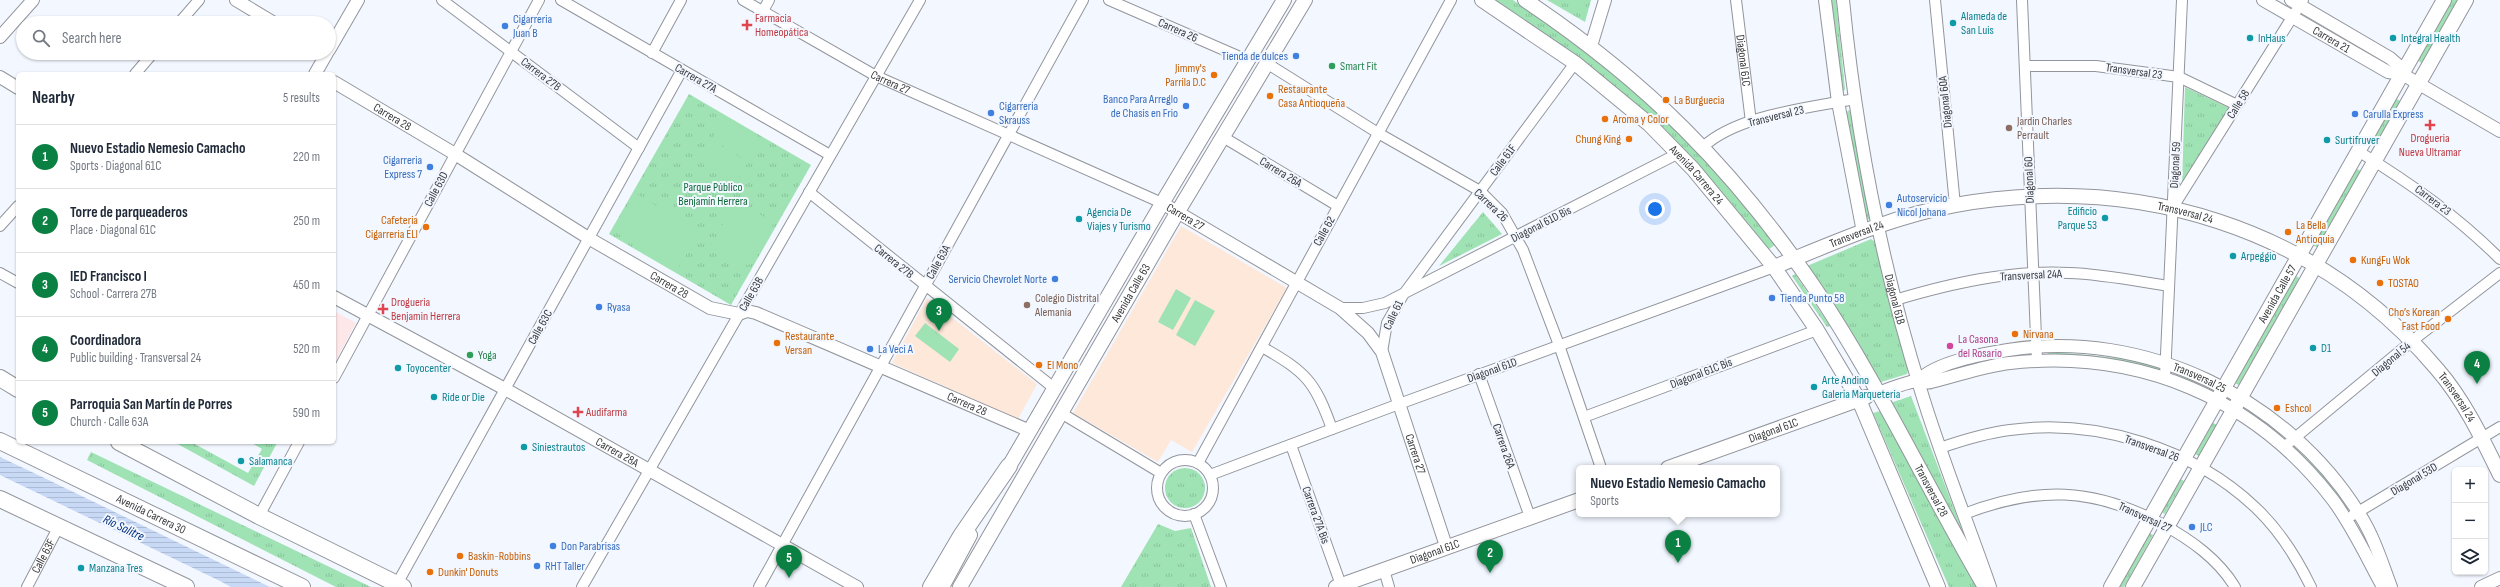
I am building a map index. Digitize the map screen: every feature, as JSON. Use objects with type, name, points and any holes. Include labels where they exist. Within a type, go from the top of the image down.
[{"type":"highway","points":[[0,378],[16,388]]},
{"type":"highway","name":"Avenida Carrera 30","points":[[0,440],[302,587]]},
{"type":"highway","points":[[124,444],[259,516],[400,585]]},
{"type":"highway","points":[[931,587],[961,536],[1009,466]]},
{"type":"highway","points":[[0,499],[186,587]]},
{"type":"main road","name":"Avenida Calle 63","points":[[942,587],[1054,388],[1247,60],[1284,0]]},
{"type":"main road","name":"Avenida Calle 63","points":[[960,587],[1177,213],[1268,64],[1305,0]]},
{"type":"main road","name":"Avenida Carrera 24","points":[[1482,0],[1575,63],[1620,99],[1679,153],[1714,193],[1774,267],[1817,330],[1859,400]]},
{"type":"main road","name":"Avenida Carrera 24","points":[[1525,0],[1591,46],[1652,96],[1703,147],[1732,179],[1815,288],[1878,393]]},
{"type":"main road","name":"Avenida Calle 57","points":[[2111,587],[2444,0]]},
{"type":"main road","name":"Avenida Calle 57","points":[[2133,587],[2466,0]]},
{"type":"main road","name":"Transversal 24","points":[[1774,267],[1863,232],[1955,205],[2030,196],[2103,197],[2173,208],[2238,228],[2298,255],[2373,304],[2412,341],[2453,391],[2482,438],[2500,475]]},
{"type":"main road","name":"Diagonal 61C","points":[[1676,465],[1878,393]]},
{"type":"main road","name":"Transversal 28","points":[[1878,393],[1940,508],[1985,587]]},
{"type":"main road","points":[[1859,400],[1938,587]]},
{"type":"main road","name":"Diagonal 61C","points":[[1339,586],[1446,546],[1576,501]]},
{"type":"street","points":[[19,16],[33,0]]},
{"type":"street","points":[[185,16],[200,0]]},
{"type":"street","points":[[236,0],[262,16]]},
{"type":"street","points":[[336,37],[358,0]]},
{"type":"street","name":"Carrera 27B","points":[[442,0],[639,148]]},
{"type":"street","name":"Calle 63D","points":[[336,374],[539,0]]},
{"type":"street","name":"Carrera 27A","points":[[561,0],[830,156]]},
{"type":"street","points":[[652,53],[681,0]]},
{"type":"street","name":"Carrera 27","points":[[743,0],[876,76],[1162,204],[1340,308],[1368,333],[1382,352],[1446,546]]},
{"type":"street","points":[[763,11],[769,0]]},
{"type":"street","name":"Calle 63B","points":[[582,587],[920,0]]},
{"type":"street","name":"Calle 63A","points":[[759,587],[1083,0]]},
{"type":"street","name":"Carrera 26","points":[[1109,0],[1247,60]]},
{"type":"street","name":"Calle 62","points":[[1198,463],[1451,0]]},
{"type":"street","points":[[1591,46],[1605,0]]},
{"type":"street","name":"Diagonal 61C","points":[[1736,0],[1751,122]]},
{"type":"street","points":[[1825,0],[1838,102],[1863,232]]},
{"type":"street","name":"Diagonal 61B","points":[[1842,0],[1854,99],[1878,227],[1895,300],[1918,381],[1940,448],[1990,587]]},
{"type":"street","name":"Diagonal 60A","points":[[1935,0],[1955,205]]},
{"type":"street","name":"Diagonal 60","points":[[2022,0],[2037,361]]},
{"type":"street","name":"Diagonal 59","points":[[2165,377],[2182,0]]},
{"type":"street","name":"Carrera 21","points":[[2263,0],[2388,72],[2402,74],[2500,131]]},
{"type":"street","name":"Carrera 21","points":[[2298,2],[2390,58],[2398,65],[2402,74]]},
{"type":"street","name":"Calle 58","points":[[2173,208],[2292,17],[2298,2]]},
{"type":"street","points":[[0,37],[16,19]]},
{"type":"street","points":[[137,72],[147,60]]},
{"type":"street","points":[[317,72],[323,60]]},
{"type":"street","name":"Calle 61F","points":[[1402,295],[1575,63]]},
{"type":"street","name":"Carrera 26","points":[[1268,64],[1378,133],[1480,191],[1502,213],[1517,236],[1559,345],[1601,465]]},
{"type":"street","name":"Transversal 23","points":[[2025,66],[2096,66],[2178,77],[2237,105]]},
{"type":"street","name":"Calle 63C","points":[[400,585],[505,389],[590,239],[682,70]]},
{"type":"street","points":[[0,77],[16,87]]},
{"type":"street","name":"Carrera 28","points":[[336,83],[455,154],[590,239],[710,308],[739,314],[748,312],[756,313],[1030,431]]},
{"type":"street","name":"Transversal 23","points":[[1703,147],[1711,139],[1729,130],[1751,122],[1854,99]]},
{"type":"street","name":"Carrera 26A","points":[[1223,137],[1338,206]]},
{"type":"street","name":"Carrera 23","points":[[2358,151],[2433,199],[2459,220],[2500,259]]},
{"type":"street","name":"Diagonal 61D Bis","points":[[1402,295],[1679,153]]},
{"type":"street","name":"Carrera 27B","points":[[809,192],[925,287],[1054,388]]},
{"type":"street","points":[[0,226],[16,208]]},
{"type":"street","name":"Diagonal 61D","points":[[1210,475],[1479,374],[1774,267]]},
{"type":"street","points":[[0,273],[16,282]]},
{"type":"street","name":"Transversal 24A","points":[[1895,300],[1965,281],[2033,273],[2084,274],[2169,286]]},
{"type":"street","name":"Diagonal 54","points":[[2284,447],[2412,341],[2500,273]]},
{"type":"street","name":"Calle 61","points":[[1340,308],[1373,307],[1402,295]]},
{"type":"street","name":"Calle 61","points":[[1382,352],[1387,323],[1402,295]]},
{"type":"street","name":"Carrera 28A","points":[[336,299],[505,389],[649,472],[857,587]]},
{"type":"street","name":"Diagonal 61C Bis","points":[[1584,417],[1817,330]]},
{"type":"street","name":"Transversal 25","points":[[1918,381],[1924,374],[1975,357],[2036,347],[2063,346],[2115,350],[2166,363],[2237,403],[2294,439],[2330,475],[2358,512],[2379,553],[2391,587]]},
{"type":"street","points":[[1262,347],[1286,361],[1312,383],[1323,404],[1332,429]]},
{"type":"street","name":"Transversal 25","points":[[1878,393],[1918,381],[1930,383],[1994,365],[2037,361],[2085,363],[2165,377],[2220,394]]},
{"type":"street","name":"Carrera 26A","points":[[1479,374],[1530,517]]},
{"type":"street","name":"Transversal 25","points":[[2237,403],[2319,482],[2346,519],[2383,587]]},
{"type":"street","points":[[1061,413],[1161,473]]},
{"type":"street","name":"Transversal 26","points":[[1940,448],[1975,437],[2010,430],[2046,427],[2083,429],[2118,436],[2153,446],[2183,459],[2230,486],[2256,508],[2279,533],[2298,562],[2311,587]]},
{"type":"street","name":"Diagonal 53D","points":[[2346,519],[2500,427]]},
{"type":"street","points":[[259,516],[298,444]]},
{"type":"street","name":"Carrera 27A Bis","points":[[1291,445],[1339,586]]},
{"type":"street","points":[[1190,460],[1198,463],[1210,475],[1212,496],[1205,507],[1194,514],[1177,515],[1163,506],[1157,490],[1161,473],[1166,466],[1178,461],[1190,460]]},
{"type":"street","name":"Transversal 27","points":[[1964,514],[2001,501],[2027,496],[2060,494],[2092,497],[2124,505],[2167,527],[2201,549],[2229,577],[2235,587]]},
{"type":"street","points":[[1194,514],[1221,587]]},
{"type":"street","name":"Calle 63F","points":[[27,587],[59,526]]},
{"type":"street","points":[[1384,570],[1389,587]]},
{"type":"street","points":[[2481,587],[2500,578]]},
{"type":"shaded area","points":[[1181,226],[1287,288],[1192,452],[1171,440],[1158,462],[1073,413]]},
{"type":"shaded area","points":[[927,298],[1037,384],[1018,419],[892,363]]},
{"type":"shaded area","points":[[336,312],[356,323],[336,360]]},
{"type":"green space","points":[[1493,0],[1513,0],[1584,50],[1642,95],[1696,150],[1734,193],[1775,245],[1769,249],[1687,153],[1633,101],[1582,61]]},
{"type":"green space","points":[[1547,0],[1591,0],[1585,22]]},
{"type":"green space","points":[[1830,0],[1836,0],[1844,91],[1842,90]]},
{"type":"green space","points":[[2448,0],[2460,0],[2423,64],[2414,58]]},
{"type":"green space","points":[[2185,87],[2229,108],[2182,186]]},
{"type":"green space","name":"Parque Público Benjamín Herrera","points":[[689,94],[811,165],[731,305],[609,234]]},
{"type":"green space","points":[[2395,98],[2402,102],[2376,147],[2370,143]]},
{"type":"green space","points":[[1849,110],[1852,112],[1872,218],[1864,221],[1846,113]]},
{"type":"green space","points":[[724,117],[762,140],[749,162],[712,139]]},
{"type":"green space","points":[[711,140],[748,162],[735,184],[698,161]]},
{"type":"green space","points":[[2355,168],[2361,171],[2319,248],[2312,245]]},
{"type":"green space","points":[[635,193],[699,231],[678,269],[613,231]]},
{"type":"green space","points":[[737,201],[774,223],[748,266],[711,244]]},
{"type":"green space","points":[[1483,212],[1502,234],[1439,266]]},
{"type":"green space","points":[[1871,239],[1875,242],[1908,370],[1907,374],[1881,382],[1876,380],[1807,266]]},
{"type":"green space","points":[[1795,274],[1830,326],[1827,327],[1792,276]]},
{"type":"green space","points":[[2294,275],[2301,279],[2240,386],[2234,382]]},
{"type":"green space","points":[[1176,289],[1191,298],[1173,330],[1158,322]]},
{"type":"green space","points":[[1195,300],[1215,311],[1195,346],[1176,335]]},
{"type":"green space","points":[[925,323],[959,349],[950,362],[915,336]]},
{"type":"green space","points":[[2049,352],[2131,360],[2158,365],[2159,370],[2157,372],[2047,356]]},
{"type":"green space","points":[[2035,353],[2036,355],[1924,381],[1951,370],[1978,362]]},
{"type":"green space","points":[[2176,375],[2190,379],[2209,390],[2175,377]]},
{"type":"green space","points":[[1911,396],[1964,535],[1962,537],[1890,403]]},
{"type":"green space","points":[[1880,411],[1978,587],[1949,587],[1873,413]]},
{"type":"green space","points":[[2250,412],[2281,435],[2281,438],[2249,414]]},
{"type":"green space","points":[[2213,423],[2217,425],[2199,456],[2195,454]]},
{"type":"green space","points":[[178,444],[195,444],[248,473],[262,449],[253,444],[276,444],[254,486]]},
{"type":"green space","points":[[2294,446],[2319,471],[2349,508],[2346,510],[2292,449]]},
{"type":"green space","points":[[91,452],[371,587],[336,587],[87,460]]},
{"type":"green space","points":[[1185,468],[1193,470],[1199,474],[1203,480],[1205,488],[1203,496],[1199,502],[1193,506],[1185,508],[1177,506],[1171,502],[1167,496],[1165,488],[1167,480],[1171,474],[1177,470]]},
{"type":"green space","points":[[2179,478],[2184,481],[2165,514],[2160,511]]},
{"type":"green space","points":[[1158,524],[1175,531],[1191,528],[1211,587],[1121,587]]},
{"type":"green space","points":[[2149,533],[2153,535],[2124,587],[2119,587]]},
{"type":"water","name":"Río Salitre","points":[[0,457],[270,587],[231,587],[0,475]]},
{"type":"place","name":"Alameda de San Luis","points":[[1953,23]]},
{"type":"place","name":"Farmacia Homeopática","points":[[747,25]]},
{"type":"place","name":"Cigarreria Juan B","points":[[505,26]]},
{"type":"place","name":"InHaus","points":[[2250,38]]},
{"type":"place","name":"Integral Health","points":[[2393,38]]},
{"type":"place","name":"Tienda de dulces","points":[[1296,56]]},
{"type":"place","name":"Smart Fit","points":[[1332,66]]},
{"type":"place","name":"Jimmy's Parrila D.C","points":[[1214,75]]},
{"type":"place","name":"Restaurante Casa Antioqueña","points":[[1270,96]]},
{"type":"place","name":"La Burguecia","points":[[1666,100]]},
{"type":"place","name":"Banco Para Arreglo de Chasis en Frio","points":[[1186,106]]},
{"type":"place","name":"Cigarreria Skrauss","points":[[991,113]]},
{"type":"place","name":"Carulla Express","points":[[2355,114]]},
{"type":"place","name":"Aroma y Color","points":[[1605,119]]},
{"type":"place","name":"Drogueria Nueva Ultramar","points":[[2430,125]]},
{"type":"place","name":"Jardin Charles Perrault","points":[[2009,128]]},
{"type":"place","name":"Chung King","points":[[1629,139]]},
{"type":"place","name":"Surtifruver","points":[[2327,140]]},
{"type":"place","name":"Cigarreria Express 7","points":[[430,167]]},
{"type":"place","name":"Autoservicio Nicol Johana","points":[[1889,205]]},
{"type":"place","name":"Edificio Parque 53","points":[[2105,218]]},
{"type":"place","name":"Agencia De Viajes y Turismo","points":[[1079,219]]},
{"type":"place","name":"Cafeteria Cigarreria ELI","points":[[426,227]]},
{"type":"place","name":"La Bella Antioquia","points":[[2288,232]]},
{"type":"place","name":"Arpeggio","points":[[2233,256]]},
{"type":"place","name":"KungFu Wok","points":[[2353,260]]},
{"type":"place","name":"Servicio Chevrolet Norte","points":[[1055,279]]},
{"type":"place","name":"TOSTAO","points":[[2380,283]]},
{"type":"place","name":"Tienda Punto 58","points":[[1772,298]]},
{"type":"place","name":"Colegio Distrital Alemania","points":[[1027,305]]},
{"type":"place","name":"Ryasa","points":[[599,307]]},
{"type":"place","name":"Drogueria Benjamin Herrera","points":[[383,309]]},
{"type":"place","name":"Cho’s Korean Fast Food","points":[[2448,319]]},
{"type":"place","name":"IED Francisco I","points":[[939,331]]},
{"type":"place","name":"Nirvana","points":[[2015,334]]},
{"type":"place","name":"Restaurante Versan","points":[[777,343]]},
{"type":"place","name":"La Casona del Rosario","points":[[1950,346]]},
{"type":"place","name":"D1","points":[[2313,348]]},
{"type":"place","name":"La Veci A","points":[[870,349]]},
{"type":"place","name":"Yoga","points":[[470,355]]},
{"type":"place","name":"El Mono","points":[[1039,365]]},
{"type":"place","name":"Toyocenter","points":[[398,368]]},
{"type":"place","name":"Coordinadora","points":[[2477,384]]},
{"type":"place","name":"Arte Andino Galeria Marqueteria","points":[[1814,387]]},
{"type":"place","name":"Ride or Die","points":[[434,397]]},
{"type":"place","name":"Eshcol","points":[[2277,408]]},
{"type":"place","name":"Audifarma","points":[[578,412]]},
{"type":"place","name":"Siniestrautos","points":[[524,447]]},
{"type":"place","name":"Salamanca","points":[[241,461]]},
{"type":"place","name":"JLC","points":[[2192,527]]},
{"type":"place","name":"Don Parabrisas","points":[[553,546]]},
{"type":"place","name":"Baskin-Robbins","points":[[460,556]]},
{"type":"place","name":"Nuevo Estadio Nemesio Camacho","points":[[1678,563]]},
{"type":"place","name":"RHT Taller","points":[[537,566]]},
{"type":"place","name":"Manzana Tres","points":[[81,568]]},
{"type":"place","name":"Dunkin' Donuts","points":[[430,572]]},
{"type":"place","name":"Torre de parqueaderos","points":[[1490,573]]},
{"type":"place","name":"Parroquia San Martín de Porres","points":[[789,578]]}]
